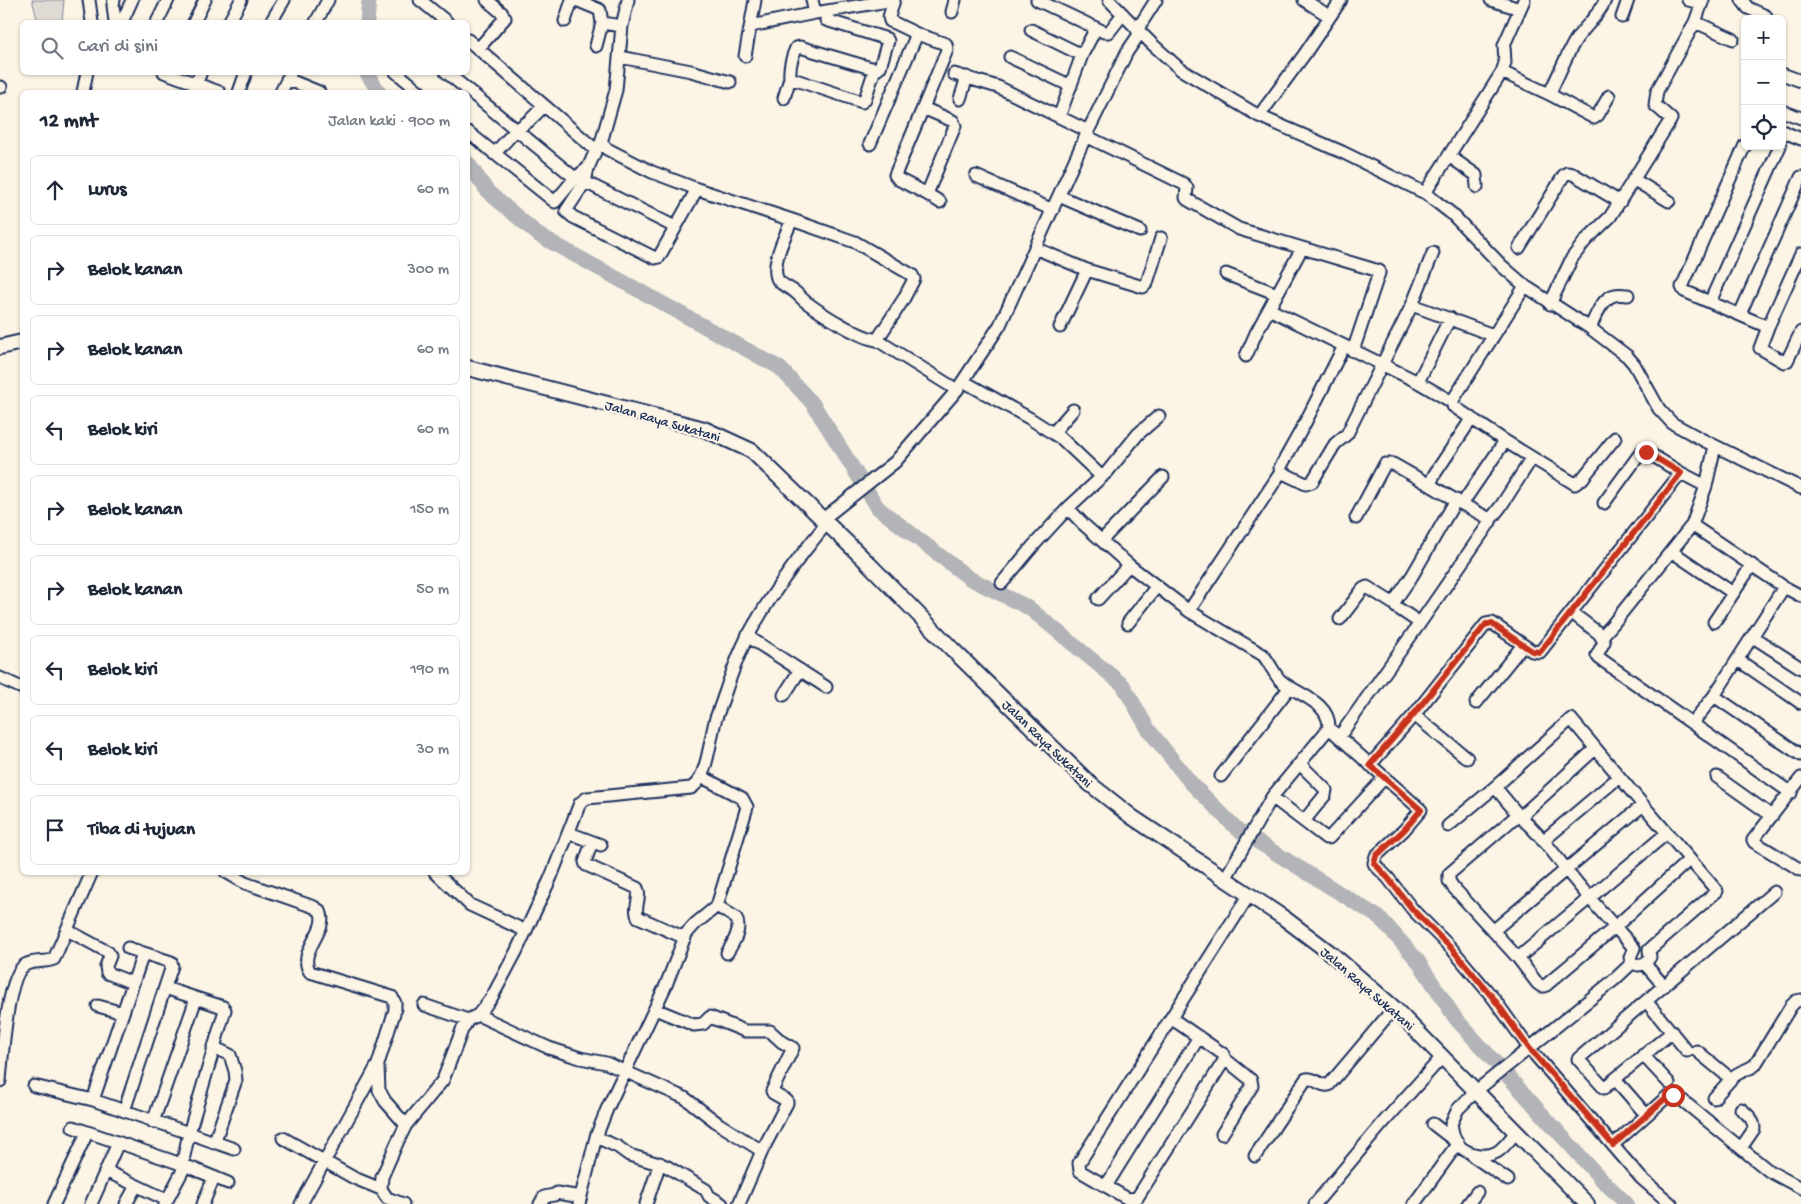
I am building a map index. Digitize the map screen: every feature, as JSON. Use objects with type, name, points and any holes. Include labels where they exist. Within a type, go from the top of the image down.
[{"type":"main road","points":[[0,347],[20,342]]},
{"type":"main road","name":"Jalan Raya Sukatani","points":[[470,369],[704,429],[752,451],[1090,784],[1132,817],[1249,895],[1333,955],[1394,1008],[1587,1204]]},
{"type":"street","points":[[89,0],[92,20]]},
{"type":"street","points":[[114,0],[112,5],[115,20]]},
{"type":"street","points":[[123,20],[132,0]]},
{"type":"street","points":[[158,20],[168,0]]},
{"type":"street","points":[[195,20],[205,0]]},
{"type":"street","points":[[230,20],[241,0]]},
{"type":"street","points":[[273,20],[284,0]]},
{"type":"street","points":[[317,20],[328,0]]},
{"type":"street","points":[[420,0],[445,20]]},
{"type":"street","points":[[430,8],[440,0]]},
{"type":"street","points":[[478,49],[505,18],[502,12],[487,0]]},
{"type":"street","points":[[565,21],[572,0]]},
{"type":"street","points":[[576,0],[600,10],[602,23],[596,46]]},
{"type":"street","points":[[566,210],[598,146],[616,90],[622,26],[628,0]]},
{"type":"street","points":[[745,56],[755,0]]},
{"type":"street","points":[[812,0],[815,13]]},
{"type":"street","points":[[751,26],[894,0],[889,17],[890,22],[884,38]]},
{"type":"street","points":[[952,12],[956,0]]},
{"type":"street","points":[[1037,0],[1104,32],[1108,32],[1123,14]]},
{"type":"street","points":[[1109,0],[1138,31],[1180,69],[1259,116],[1342,152],[1425,193],[1452,214],[1524,286],[1590,328],[1627,356],[1634,364],[1659,409],[1672,423],[1801,488]]},
{"type":"street","points":[[384,1197],[382,1177],[406,1125],[442,1080],[462,1030],[492,997],[526,932],[569,833],[575,814],[583,800],[647,791],[691,788],[702,777],[714,725],[747,636],[796,561],[825,521],[895,462],[929,424],[960,385],[1000,325],[1126,52],[1156,0]]},
{"type":"street","points":[[1304,0],[1329,16]]},
{"type":"street","points":[[1259,116],[1341,0]]},
{"type":"street","points":[[1425,193],[1502,72],[1505,64],[1504,45],[1522,5],[1492,0]]},
{"type":"street","points":[[1549,94],[1574,43],[1605,0]]},
{"type":"street","points":[[1622,17],[1628,0]]},
{"type":"street","points":[[1550,304],[1572,258],[1586,240],[1605,222],[1620,202],[1671,119],[1655,105],[1657,91],[1695,22],[1702,2],[1688,0]]},
{"type":"street","points":[[1742,0],[1748,8],[1764,15]]},
{"type":"street","points":[[784,98],[796,48],[800,47],[875,69],[880,67],[888,41],[884,38],[826,20]]},
{"type":"street","points":[[890,22],[947,46],[895,175],[898,179],[940,202]]},
{"type":"street","points":[[1695,22],[1733,39]]},
{"type":"street","points":[[602,23],[622,26]]},
{"type":"street","points":[[1059,117],[1082,55],[1096,28]]},
{"type":"street","points":[[1031,30],[1082,55]]},
{"type":"street","points":[[870,144],[916,34]]},
{"type":"street","points":[[470,42],[544,106],[598,146],[652,172],[697,189],[855,242],[914,277],[903,300],[877,340]]},
{"type":"street","points":[[620,57],[691,71],[730,82]]},
{"type":"street","points":[[1010,57],[1070,86]]},
{"type":"street","points":[[790,78],[862,102],[866,99],[875,69]]},
{"type":"street","points":[[1502,72],[1594,118],[1598,115],[1609,96]]},
{"type":"street","points":[[954,74],[998,87],[1059,117],[1087,134],[1184,184],[1187,188],[1186,198],[1188,200],[1239,229],[1379,272],[1348,348],[1280,469],[1281,472],[1189,611]]},
{"type":"street","points":[[83,90],[86,75]]},
{"type":"street","points":[[173,75],[194,88],[206,90]]},
{"type":"street","points":[[194,88],[200,75]]},
{"type":"street","points":[[240,90],[245,75]]},
{"type":"street","points":[[400,75],[418,90]]},
{"type":"street","points":[[450,75],[468,90]]},
{"type":"street","points":[[1786,75],[1801,81]]},
{"type":"street","points":[[282,90],[289,76],[315,90]]},
{"type":"street","points":[[960,99],[967,77]]},
{"type":"street","points":[[470,92],[580,180],[674,227]]},
{"type":"street","points":[[494,154],[516,130],[529,121],[544,106]]},
{"type":"street","points":[[923,108],[953,121],[955,126],[927,194]]},
{"type":"street","points":[[1786,112],[1801,118]]},
{"type":"street","points":[[470,134],[573,217],[655,258],[659,257],[674,227],[697,189]]},
{"type":"street","points":[[1786,135],[1801,139]]},
{"type":"street","points":[[1743,150],[1682,287],[1684,291],[1768,327]]},
{"type":"street","points":[[1710,302],[1778,150]]},
{"type":"street","points":[[1449,156],[1476,175],[1477,187]]},
{"type":"street","points":[[1519,248],[1564,175],[1568,173],[1574,174],[1620,202]]},
{"type":"street","points":[[976,176],[1053,210]]},
{"type":"street","points":[[1740,314],[1801,177]]},
{"type":"street","points":[[1633,179],[1669,202]]},
{"type":"street","points":[[555,202],[580,180]]},
{"type":"street","points":[[1059,196],[1140,231]]},
{"type":"street","points":[[792,220],[778,255],[776,277],[778,281],[805,302],[850,329],[877,340],[960,385],[1029,418],[1075,450],[1102,477]]},
{"type":"street","points":[[1036,248],[1088,270],[1139,286],[1145,286],[1161,238]]},
{"type":"street","points":[[1246,356],[1302,248]]},
{"type":"street","points":[[1281,472],[1306,484],[1311,483],[1336,444],[1347,434],[1412,305],[1434,253]]},
{"type":"street","points":[[1801,254],[1768,327],[1760,346],[1761,349],[1784,362],[1789,359],[1801,332]]},
{"type":"street","points":[[1060,326],[1088,270]]},
{"type":"street","points":[[1226,274],[1277,294]]},
{"type":"street","points":[[1452,402],[1524,286]]},
{"type":"street","points":[[1590,328],[1600,308],[1609,297],[1628,295]]},
{"type":"street","points":[[1412,305],[1493,335]]},
{"type":"street","points":[[1269,309],[1418,382],[1452,402],[1453,406],[1570,482],[1576,483],[1582,480],[1615,438]]},
{"type":"street","points":[[1418,382],[1450,318]]},
{"type":"street","points":[[1053,434],[1073,410]]},
{"type":"street","points":[[1002,583],[1068,508],[1108,471],[1138,434],[1158,416]]},
{"type":"street","points":[[1430,485],[1434,475],[1472,418]]},
{"type":"street","points":[[1394,604],[1459,502],[1505,441]]},
{"type":"street","points":[[1600,634],[1603,635],[1612,625],[1692,525],[1706,486],[1715,446]]},
{"type":"street","points":[[1604,502],[1641,451],[1647,452],[1706,486]]},
{"type":"street","points":[[1340,737],[1489,524],[1532,458]]},
{"type":"street","points":[[1356,518],[1385,464],[1393,464],[1490,520]]},
{"type":"street","points":[[1370,765],[1414,714],[1486,624],[1492,624],[1532,651],[1540,652],[1681,473]]},
{"type":"street","points":[[1102,540],[1163,477]]},
{"type":"street","points":[[1068,508],[1083,524],[1189,611],[1263,655],[1273,667],[1279,679],[1321,706],[1328,717],[1329,728],[1272,797],[1225,879]]},
{"type":"street","points":[[1692,525],[1784,587],[1801,596]]},
{"type":"street","points":[[1671,551],[1733,593]]},
{"type":"street","points":[[1098,599],[1130,564]]},
{"type":"street","points":[[1714,622],[1752,565]]},
{"type":"street","points":[[1128,623],[1157,586]]},
{"type":"street","points":[[1340,619],[1363,589],[1367,587],[1420,623]]},
{"type":"street","points":[[1693,722],[1714,696],[1784,587]]},
{"type":"street","points":[[1572,613],[1600,634],[1604,642],[1597,654],[1599,658],[1791,792]]},
{"type":"street","points":[[747,636],[826,687]]},
{"type":"street","points":[[1753,637],[1801,668]]},
{"type":"street","points":[[1476,703],[1523,645]]},
{"type":"street","points":[[1738,660],[1801,703]]},
{"type":"street","points":[[784,695],[800,670]]},
{"type":"street","points":[[0,678],[20,687]]},
{"type":"street","points":[[1221,776],[1290,687]]},
{"type":"street","points":[[1714,696],[1801,755]]},
{"type":"street","points":[[1414,714],[1467,758]]},
{"type":"street","points":[[1448,826],[1571,719],[1689,860],[1717,890],[1649,950]]},
{"type":"street","points":[[1329,728],[1421,810],[1404,830],[1376,856],[1375,865],[1388,878],[1413,910],[1452,949],[1494,999],[1529,1048],[1641,1178],[1671,1204]]},
{"type":"street","points":[[1595,749],[1520,817],[1514,818],[1449,874],[1448,881],[1453,887],[1494,930],[1537,983],[1545,986],[1615,927],[1689,860]]},
{"type":"street","points":[[1300,764],[1326,790],[1325,795],[1304,821]]},
{"type":"street","points":[[1543,841],[1619,776]]},
{"type":"street","points":[[540,1204],[544,1197],[557,1193],[580,1200],[596,1137],[624,1070],[655,1009],[689,929],[716,906],[747,807],[742,798],[702,777]]},
{"type":"street","points":[[1272,797],[1326,838],[1329,838],[1385,777]]},
{"type":"street","points":[[1717,777],[1772,816]]},
{"type":"street","points":[[1801,778],[1755,837],[1754,842],[1801,870]]},
{"type":"street","points":[[1495,787],[1568,869],[1634,948]]},
{"type":"street","points":[[1494,930],[1643,805]]},
{"type":"street","points":[[569,833],[597,843],[586,860],[586,865],[638,888],[636,912],[638,917],[685,938]]},
{"type":"street","points":[[1518,958],[1667,833]]},
{"type":"street","points":[[0,1080],[5,996],[22,967],[26,964],[54,959],[91,875]]},
{"type":"street","points":[[231,875],[245,883],[314,907],[320,911],[322,919],[308,952],[307,968],[310,972],[392,997],[395,1003],[395,1010],[378,1064],[301,1204]]},
{"type":"street","points":[[437,875],[470,905],[526,932]]},
{"type":"street","points":[[1672,1032],[1604,1088],[1578,1059],[1774,892]]},
{"type":"street","points":[[1225,1059],[1137,1198],[1128,1199],[1080,1171],[1079,1162],[1249,895]]},
{"type":"street","points":[[716,906],[738,921],[737,936],[727,953]]},
{"type":"street","points":[[67,930],[108,952],[110,956],[106,966],[107,973],[133,983]]},
{"type":"street","points":[[1634,948],[1639,947],[1649,950]]},
{"type":"street","points":[[124,1110],[172,968],[171,962],[128,948]]},
{"type":"street","points":[[1632,963],[1630,960],[1634,948]]},
{"type":"street","points":[[1632,963],[1638,965],[1645,964],[1650,957],[1649,950]]},
{"type":"street","points":[[94,1100],[143,954]]},
{"type":"street","points":[[1516,1132],[1497,1151],[1483,1156],[1461,1146],[1451,1124],[1458,1109],[1476,1091],[1614,980],[1632,963]]},
{"type":"street","points":[[1645,964],[1664,986]]},
{"type":"street","points":[[106,1171],[166,1202],[180,1179],[189,1133],[225,1010],[224,1007],[165,988]]},
{"type":"street","points":[[153,1122],[196,999]]},
{"type":"street","points":[[1714,1098],[1740,1071],[1755,1065],[1791,1006],[1796,1001],[1801,1000]]},
{"type":"street","points":[[1646,1001],[1672,1032],[1692,1051],[1731,1079]]},
{"type":"street","points":[[424,1005],[473,1018],[549,1048],[580,1058],[606,1063],[624,1070],[685,1098],[719,1124],[762,1151]]},
{"type":"street","points":[[98,1006],[123,1013]]},
{"type":"street","points":[[1254,1156],[1306,1079],[1325,1086],[1329,1085],[1394,1008]]},
{"type":"street","points":[[655,1009],[694,1025],[703,1024],[710,1017],[745,1031],[770,1031],[782,1042],[793,1048],[772,1092],[787,1101],[787,1104],[762,1151],[739,1204]]},
{"type":"street","points":[[1171,1018],[1223,1054],[1225,1059],[1251,1080],[1252,1086],[1222,1134]]},
{"type":"street","points":[[1106,1186],[1199,1037]]},
{"type":"street","points":[[213,1047],[230,1055],[236,1080],[214,1143]]},
{"type":"street","points":[[1644,1055],[1669,1084]]},
{"type":"street","points":[[1315,1204],[1382,1124],[1442,1057]]},
{"type":"street","points":[[378,1064],[380,1090],[385,1102],[406,1125]]},
{"type":"street","points":[[1615,1078],[1642,1110]]},
{"type":"street","points":[[34,1086],[94,1100],[234,1149]]},
{"type":"street","points":[[1613,1145],[1669,1095],[1673,1095],[1677,1096],[1769,1171],[1801,1188]]},
{"type":"street","points":[[1741,1109],[1752,1118],[1754,1129],[1741,1148]]},
{"type":"street","points":[[1433,1124],[1508,1180]]},
{"type":"street","points":[[73,1127],[184,1165],[228,1183]]},
{"type":"street","points":[[54,1204],[87,1133]]},
{"type":"street","points":[[596,1137],[629,1154],[660,1163],[706,1190],[709,1196],[722,1204]]},
{"type":"street","points":[[283,1138],[384,1197],[403,1204]]},
{"type":"street","points":[[91,1204],[118,1143]]},
{"type":"street","points":[[1414,1204],[1461,1146]]},
{"type":"street","points":[[1422,1204],[1461,1146]]},
{"type":"street","points":[[646,1204],[660,1163]]},
{"type":"street","points":[[203,1204],[214,1177]]},
{"type":"street","points":[[126,1204],[136,1186]]},
{"type":"street","points":[[1468,1204],[1476,1192]]},
{"type":"shaded area","points":[[32,0],[64,0],[62,20],[37,20]]},
{"type":"waterway","points":[[367,20],[369,0]]},
{"type":"waterway","points":[[368,75],[378,90]]},
{"type":"waterway","points":[[470,166],[488,192],[540,236],[780,368],[813,404],[878,508],[969,578],[1029,608],[1123,685],[1148,729],[1191,783],[1237,829],[1380,918],[1418,961],[1456,1019],[1600,1178],[1627,1204]]},
{"type":"route","points":[[1646,452],[1681,473],[1540,652],[1532,651],[1492,624],[1486,624],[1470,646],[1370,765],[1421,810],[1404,830],[1376,856],[1374,863],[1413,910],[1452,949],[1494,999],[1529,1048],[1613,1145],[1669,1095],[1673,1095]]}]
